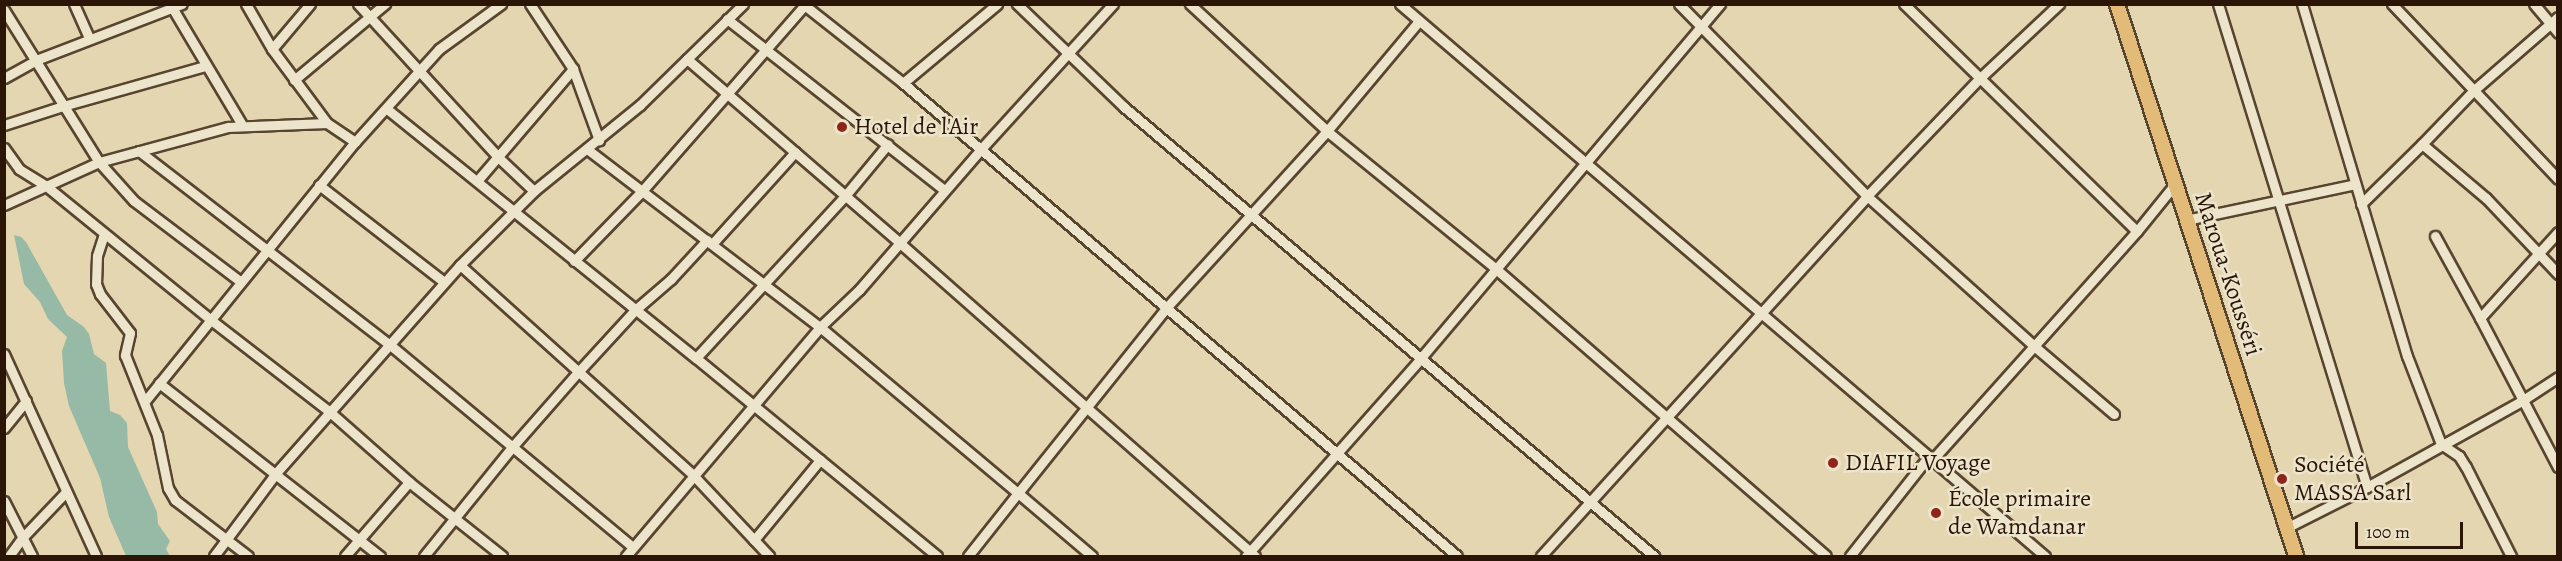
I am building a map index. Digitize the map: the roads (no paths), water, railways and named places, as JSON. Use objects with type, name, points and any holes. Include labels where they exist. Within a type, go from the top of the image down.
[{"type":"highway","name":"Maroua-Kousséri","points":[[2118,4],[2295,556]]},
{"type":"street","points":[[74,4],[89,39]]},
{"type":"street","points":[[4,78],[36,60],[182,4]]},
{"type":"street","points":[[246,4],[272,49],[327,123],[355,142]]},
{"type":"street","points":[[272,49],[310,4]]},
{"type":"street","points":[[358,4],[499,158],[534,191]]},
{"type":"street","points":[[294,80],[385,4]]},
{"type":"street","points":[[145,401],[355,142],[420,74],[439,49],[501,4]]},
{"type":"street","points":[[530,4],[573,69],[599,140]]},
{"type":"street","points":[[214,556],[276,473],[460,264],[534,191],[599,140],[743,4]]},
{"type":"street","points":[[903,83],[997,4]]},
{"type":"street","points":[[1017,4],[1124,107],[1654,556]]},
{"type":"street","points":[[626,556],[820,327],[859,290],[944,190],[1113,4]]},
{"type":"street","points":[[1190,4],[1327,131],[1496,269],[1826,556]]},
{"type":"street","points":[[1400,4],[2045,556]]},
{"type":"street","points":[[1678,4],[1867,196],[2034,346],[2114,414]]},
{"type":"street","points":[[687,59],[900,243],[1251,555],[1720,4]]},
{"type":"street","points":[[1904,4],[2137,231]]},
{"type":"street","points":[[1540,556],[1867,196],[1979,79],[2060,4]]},
{"type":"street","points":[[2217,4],[2367,487]]},
{"type":"street","points":[[2302,4],[2407,356],[2441,444],[2459,456],[2466,467],[2511,556]]},
{"type":"street","points":[[2392,4],[2558,179]]},
{"type":"street","points":[[2534,4],[2554,21],[2558,33]]},
{"type":"street","points":[[574,261],[642,190],[803,5],[903,83],[1457,556]]},
{"type":"street","points":[[171,7],[242,125]]},
{"type":"street","points":[[4,10],[99,162],[134,201],[241,282]]},
{"type":"street","points":[[727,19],[944,190]]},
{"type":"street","points":[[968,556],[1087,410],[1167,307],[1253,215],[1419,21]]},
{"type":"street","points":[[2361,204],[2473,91],[2554,21]]},
{"type":"street","points":[[4,125],[205,66]]},
{"type":"street","points":[[477,181],[573,69]]},
{"type":"street","points":[[387,109],[937,556]]},
{"type":"street","points":[[4,205],[99,162],[242,125],[327,123]]},
{"type":"street","points":[[696,358],[845,196],[888,144]]},
{"type":"street","points":[[2422,144],[2486,198],[2558,274]]},
{"type":"street","points":[[4,148],[19,169],[45,185],[211,320],[330,412],[409,482],[502,556]]},
{"type":"street","points":[[587,149],[710,242],[762,285],[820,327],[1092,556]]},
{"type":"street","points":[[140,151],[389,344],[633,546]]},
{"type":"street","points":[[424,556],[513,446],[635,310],[710,242],[795,152]]},
{"type":"street","points":[[1850,556],[1931,458],[2137,231],[2175,183]]},
{"type":"street","points":[[2186,220],[2355,184]]},
{"type":"street","points":[[319,185],[444,282]]},
{"type":"street","points":[[2480,318],[2537,252],[2558,232]]},
{"type":"street","points":[[104,234],[97,256],[96,284],[100,294],[130,333],[125,355],[157,435],[165,478],[175,501],[248,556]]},
{"type":"street","points":[[2435,236],[2558,467]]},
{"type":"street","points":[[460,264],[694,476],[769,556]]},
{"type":"street","points":[[4,354],[96,556]]},
{"type":"street","points":[[2286,528],[2367,487],[2523,400],[2558,377]]},
{"type":"street","points":[[159,383],[380,556]]},
{"type":"street","points":[[4,428],[26,401]]},
{"type":"street","points":[[754,540],[820,460]]},
{"type":"street","points":[[345,556],[409,482]]},
{"type":"street","points":[[9,556],[23,537],[66,492]]},
{"type":"street","points":[[4,501],[32,556]]},
{"type":"place","name":"Hotel de l'Air","points":[[842,127]]},
{"type":"place","name":"DIAFIL Voyage","points":[[1833,463]]},
{"type":"place","name":"Société MASSA Sarl","points":[[2282,479]]},
{"type":"place","name":"École primaire de Wamdanar","points":[[1936,513]]}]
